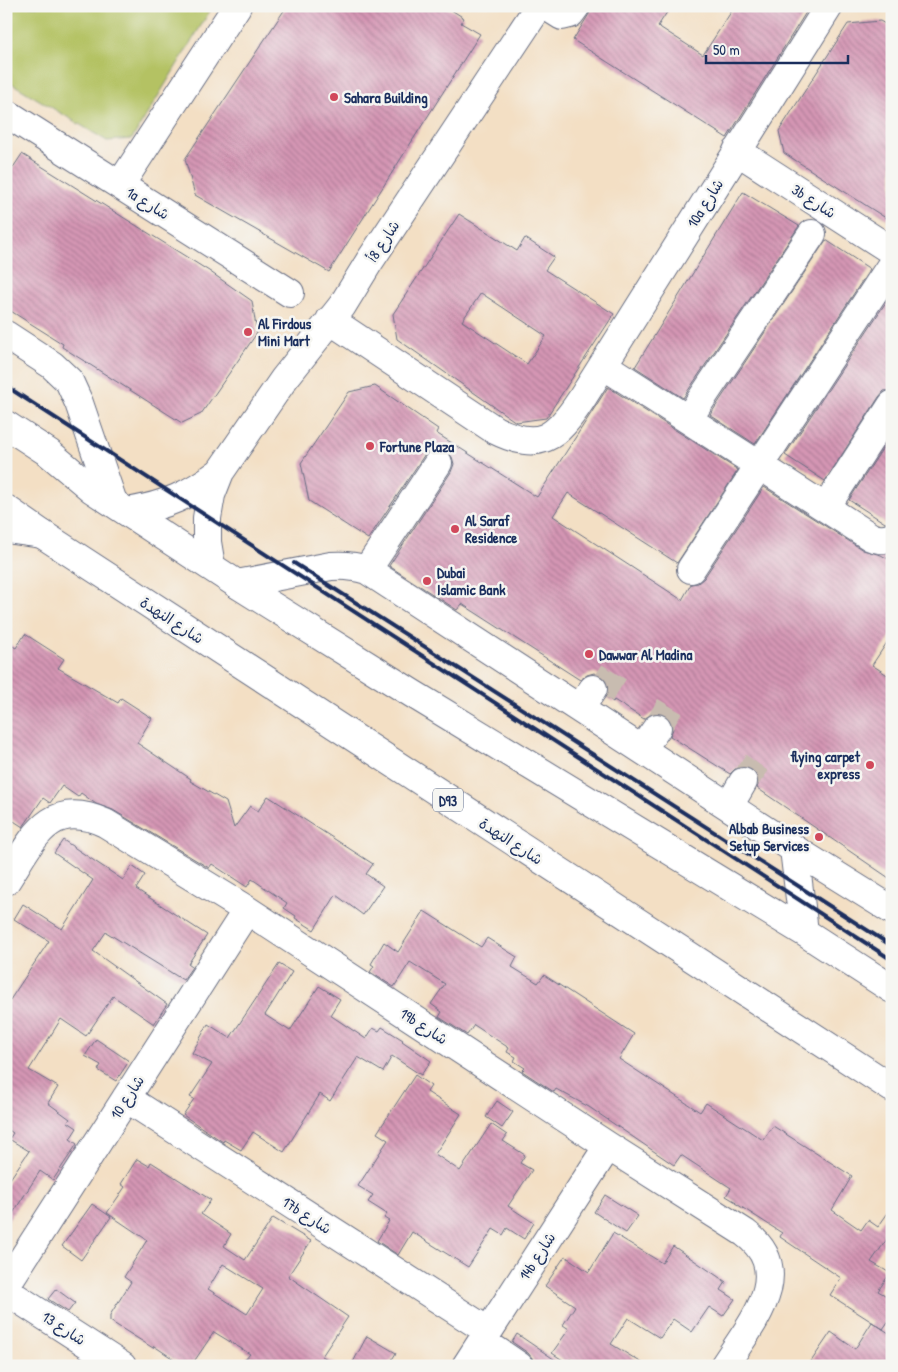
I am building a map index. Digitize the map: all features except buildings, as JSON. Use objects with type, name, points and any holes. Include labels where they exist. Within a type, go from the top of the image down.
[{"type":"street","points":[[120,185],[237,6]]},
{"type":"street","points":[[533,9],[562,16],[570,14],[576,6]]},
{"type":"street","name":"10a شارع","points":[[330,320],[495,430],[504,441],[516,448],[529,452],[543,451],[556,446],[567,438],[576,421],[581,400],[740,138],[830,6]]},
{"type":"street","name":"شارع 8أ","points":[[211,566],[207,542],[207,518],[220,472],[284,379],[342,306],[533,9]]},
{"type":"street","name":"1a شارع","points":[[6,113],[290,293]]},
{"type":"street","name":"3b شارع","points":[[740,138],[892,251]]},
{"type":"street","points":[[688,419],[812,234]]},
{"type":"street","points":[[691,569],[892,264]]},
{"type":"street","points":[[6,335],[52,365],[69,381],[79,403],[111,501]]},
{"type":"street","points":[[603,364],[872,537],[878,540],[892,537]]},
{"type":"street","points":[[826,507],[892,405]]},
{"type":"street","points":[[6,425],[48,453],[111,501],[237,584],[413,694],[804,932],[892,990]]},
{"type":"street","points":[[6,444],[42,466],[111,501]]},
{"type":"street","points":[[368,570],[438,463]]},
{"type":"street","name":"شارع 8أ","points":[[111,501],[153,508],[177,499],[199,487],[220,472]]},
{"type":"street","name":"شارع النهدة","points":[[6,509],[892,1088]]},
{"type":"street","points":[[6,530],[42,534]]},
{"type":"street","points":[[237,584],[331,566],[356,566],[368,570],[649,738],[729,806],[892,910]]},
{"type":"street","points":[[729,806],[743,782]]},
{"type":"street","name":"19b شارع","points":[[6,881],[38,833],[47,823],[57,818],[81,814],[105,823],[247,910],[608,1146],[745,1233],[759,1245],[766,1257],[769,1274],[768,1293],[760,1310],[724,1366]]},
{"type":"street","points":[[794,849],[804,932]]},
{"type":"street","name":"شارع 10","points":[[6,1285],[247,910]]},
{"type":"street","name":"17b شارع","points":[[126,1098],[485,1336],[519,1366]]},
{"type":"street","name":"14b شارع","points":[[466,1366],[608,1146]]},
{"type":"street","name":"شارع 13","points":[[6,1291],[122,1366]]},
{"type":"green space","points":[[6,6],[213,6],[132,139],[107,141],[6,80]]},
{"type":"tunnel","points":[[600,694],[614,672]]},
{"type":"tunnel","points":[[657,728],[670,706]]},
{"type":"tunnel","points":[[743,782],[757,763]]},
{"type":"railway","points":[[6,386],[892,960]]},
{"type":"railway","points":[[294,563],[892,946]]},
{"type":"place","name":"Sahara Building","points":[[334,97]]},
{"type":"place","name":"Al Firdous Mini Mart","points":[[248,332]]},
{"type":"place","name":"Fortune Plaza","points":[[370,446]]},
{"type":"place","name":"Al Saraf Residence","points":[[455,529]]},
{"type":"place","name":"Dubai Islamic Bank","points":[[427,581]]},
{"type":"place","name":"Dawwar Al Madina","points":[[589,654]]},
{"type":"place","name":"flying carpet express","points":[[870,765]]},
{"type":"place","name":"Albab Business Setup Services","points":[[819,837]]}]
